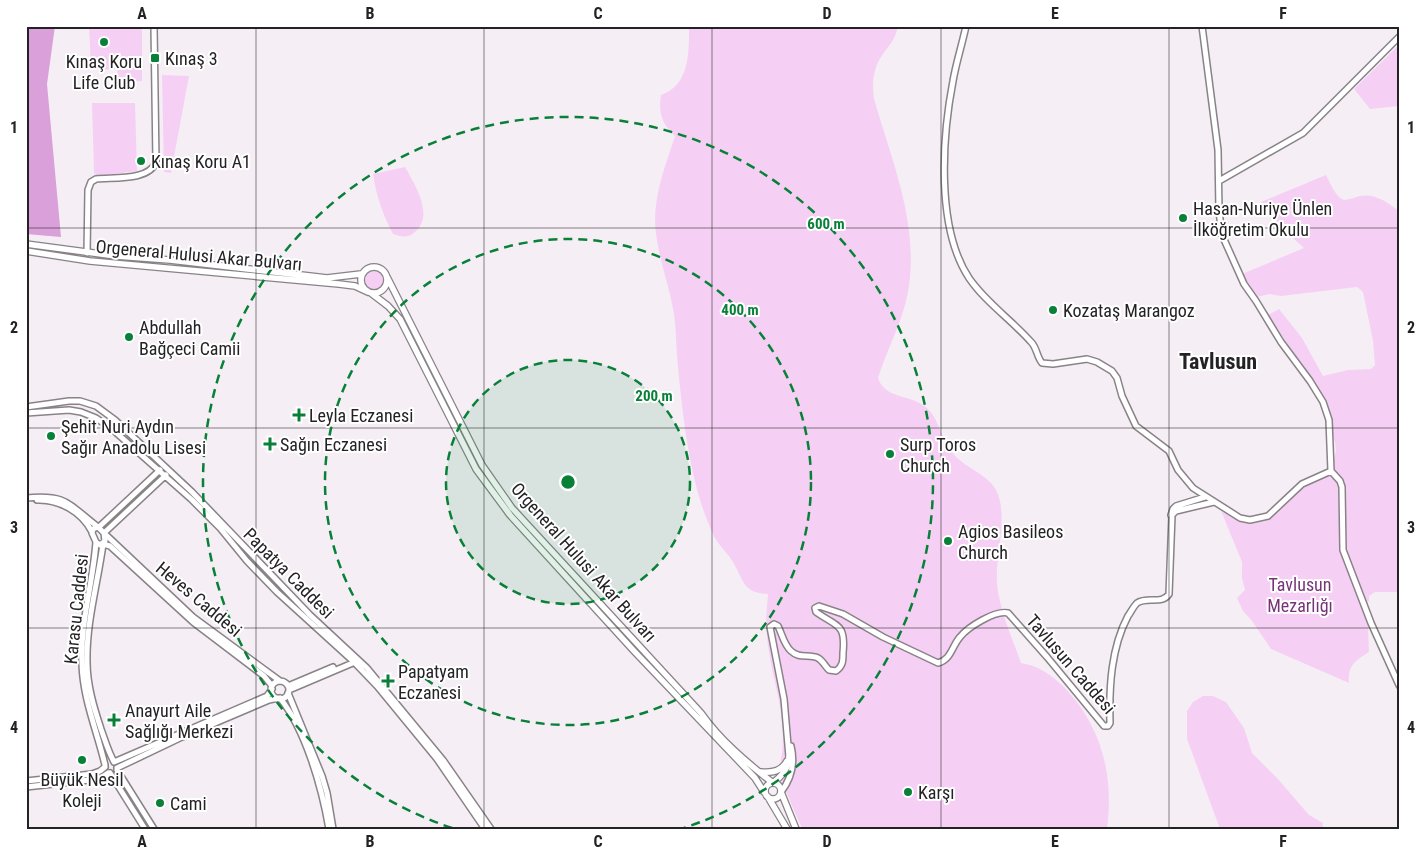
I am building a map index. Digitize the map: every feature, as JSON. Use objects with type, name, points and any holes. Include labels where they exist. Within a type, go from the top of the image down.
[{"type":"main road","name":"Orgeneral Hulusi Akar Bulvarı","points":[[26,244],[88,253],[170,260],[327,278],[362,274]]},
{"type":"main road","name":"Orgeneral Hulusi Akar Bulvarı","points":[[26,252],[109,263],[339,284],[355,286],[370,292],[388,306],[400,319],[476,469],[510,515],[634,652],[755,778],[787,829]]},
{"type":"main road","points":[[376,266],[383,270],[387,277],[384,288],[379,292],[370,292],[361,284],[362,274],[368,268],[376,266]]},
{"type":"main road","name":"Orgeneral Hulusi Akar Bulvarı","points":[[387,277],[482,465],[512,508],[701,712],[710,725],[757,771],[773,783]]},
{"type":"main road","points":[[757,771],[767,772],[776,770],[784,766],[789,757]]},
{"type":"main road","points":[[781,792],[775,799],[766,795],[766,786],[773,783],[785,770],[789,763],[789,757]]},
{"type":"main road","points":[[773,783],[778,785],[796,829]]},
{"type":"street","points":[[88,253],[88,190],[91,182],[96,179],[145,174],[152,169],[156,162],[154,26]]},
{"type":"street","points":[[966,26],[953,80],[946,135],[945,179],[950,227],[958,256],[969,278],[986,299],[1027,338],[1034,346],[1040,362],[1043,364],[1087,359],[1097,362],[1112,371],[1117,378],[1122,396],[1136,426],[1169,451],[1182,476],[1194,488],[1205,497],[1240,518],[1250,520],[1262,518],[1274,511],[1302,484],[1331,471]]},
{"type":"street","points":[[1202,26],[1215,118],[1222,235],[1241,278],[1281,342],[1315,388],[1325,408],[1329,420],[1331,471],[1340,481],[1342,487],[1343,550],[1373,629],[1399,685]]},
{"type":"street","points":[[1219,181],[1303,133],[1399,37]]},
{"type":"street","name":"Papatya Caddesi","points":[[26,406],[75,401],[96,406],[115,420],[205,505],[355,659],[470,800],[485,829]]},
{"type":"street","name":"Papatya Caddesi","points":[[26,413],[68,410],[90,415],[107,424],[210,518],[277,592],[355,659]]},
{"type":"street","points":[[92,532],[94,528],[98,527],[164,466]]},
{"type":"street","name":"Karasu Caddesi","points":[[154,829],[109,754],[94,706],[89,682],[87,664],[88,639],[105,541],[104,533],[170,471]]},
{"type":"street","points":[[26,499],[48,496],[61,499],[77,508],[98,527]]},
{"type":"street","points":[[1171,518],[1172,511],[1176,506],[1205,497]]},
{"type":"street","points":[[26,499],[46,500],[64,505],[87,524],[96,542]]},
{"type":"street","points":[[1171,518],[1176,511],[1214,502]]},
{"type":"street","name":"Tavlusun Caddesi","points":[[789,757],[782,689],[770,627],[774,624],[778,626],[789,648],[794,653],[818,658],[828,669],[836,670],[843,661],[844,635],[838,627],[816,612],[817,606],[843,614],[882,637],[938,662],[947,658],[957,640],[966,630],[994,614],[1008,613],[1106,726],[1110,723],[1109,698],[1115,650],[1123,626],[1137,603],[1145,600],[1165,599],[1168,596],[1171,518]]},
{"type":"street","name":"Heves Caddesi","points":[[98,527],[188,612],[280,681]]},
{"type":"street","name":"Karasu Caddesi","points":[[96,542],[83,632],[82,663],[86,696],[105,766],[109,773]]},
{"type":"street","name":"Heves Caddesi","points":[[96,542],[110,546],[204,632],[267,678],[272,687]]},
{"type":"street","points":[[115,766],[269,700],[285,697],[288,690],[355,659]]},
{"type":"street","points":[[26,787],[99,779],[109,773],[115,766],[267,696],[275,682],[280,681],[285,682],[322,776],[327,792],[333,829]]},
{"type":"street","points":[[272,687],[274,696],[279,698],[294,719],[317,777],[329,829]]},
{"type":"street","name":"Tavlusun Caddesi","points":[[781,792],[787,784],[793,762],[788,736]]},
{"type":"street","points":[[26,781],[92,774],[100,771],[110,761],[115,766]]},
{"type":"street","points":[[109,773],[145,829]]},
{"type":"street","name":"Papatya Caddesi","points":[[479,815],[491,829]]},
{"type":"green space","points":[[89,26],[142,26],[142,81],[118,81],[117,69],[91,70]]},
{"type":"green space","points":[[689,26],[898,26],[893,39],[876,67],[873,93],[902,194],[907,218],[911,267],[906,303],[878,378],[886,390],[918,402],[929,410],[947,445],[956,457],[986,479],[996,490],[1000,500],[1002,523],[997,584],[1004,614],[1021,663],[1034,666],[1045,672],[1064,687],[1088,718],[1096,735],[1106,771],[1109,790],[1107,829],[803,829],[799,822],[776,768],[780,765],[783,731],[766,631],[768,594],[753,591],[745,584],[733,562],[715,538],[698,492],[692,470],[684,423],[674,314],[656,233],[655,210],[659,188],[675,136],[662,118],[660,107],[661,95],[678,84],[683,76],[688,57]]},
{"type":"green space","points":[[1399,45],[1399,106],[1370,109],[1354,89]]},
{"type":"green space","points":[[162,75],[189,76],[171,173],[164,172]]},
{"type":"green space","points":[[92,103],[135,103],[137,171],[97,176],[94,173]]},
{"type":"green space","points":[[405,167],[421,199],[423,217],[421,225],[415,232],[410,235],[399,236],[393,234],[386,220],[380,205],[373,174]]},
{"type":"green space","name":"Tavlusun Mezarlığı","points":[[1326,175],[1335,193],[1344,200],[1365,195],[1376,197],[1399,211],[1399,592],[1375,592],[1369,596],[1369,601],[1361,605],[1368,625],[1369,652],[1353,664],[1349,672],[1349,683],[1271,649],[1243,611],[1237,598],[1245,590],[1242,578],[1242,562],[1221,511],[1240,522],[1253,523],[1265,520],[1304,487],[1331,474],[1336,451],[1332,420],[1326,401],[1268,315],[1279,309],[1302,338],[1323,376],[1348,370],[1371,369],[1375,365],[1373,341],[1363,292],[1357,287],[1281,296],[1269,294],[1257,297],[1242,274],[1304,248],[1284,230],[1261,202]]},
{"type":"green space","points":[[375,270],[382,273],[385,280],[382,287],[375,290],[368,287],[365,280],[368,273]]},
{"type":"green space","points":[[1203,696],[1213,696],[1226,702],[1244,728],[1252,753],[1309,815],[1323,823],[1322,829],[1220,829],[1187,739],[1187,711],[1193,702]]},
{"type":"shaded area","points":[[26,26],[55,26],[47,84],[61,237],[26,234]]},
{"type":"place","name":"Kınaş Koru Life Club","points":[[104,42]]},
{"type":"place","name":"Kınaş 3","points":[[155,58]]},
{"type":"place","name":"Kınaş Koru A1","points":[[141,161]]},
{"type":"place","name":"Hasan-Nuriye Ünlen İlköğretim Okulu","points":[[1183,218]]},
{"type":"place","name":"Kozataş Marangoz","points":[[1053,310]]},
{"type":"place","name":"Abdullah Bağçeci Camii","points":[[129,337]]},
{"type":"place","name":"Leyla Eczanesi","points":[[299,415]]},
{"type":"place","name":"Şehit Nuri Aydın Sağır Anadolu Lisesi","points":[[51,436]]},
{"type":"place","name":"Sağın Eczanesi","points":[[270,444]]},
{"type":"place","name":"Surp Toros Church","points":[[890,454]]},
{"type":"place","name":"Agios Basileos Church","points":[[948,541]]},
{"type":"place","name":"Papatyam Eczanesi","points":[[388,681]]},
{"type":"place","name":"Anayurt Aile Sağlığı Merkezi","points":[[114,720]]},
{"type":"place","name":"Büyük Nesil Koleji","points":[[82,760]]},
{"type":"place","name":"Karşı","points":[[908,792]]},
{"type":"place","name":"Cami","points":[[160,803]]},
{"type":"district","name":"Tavlusun","points":[[1218,361]]}]
